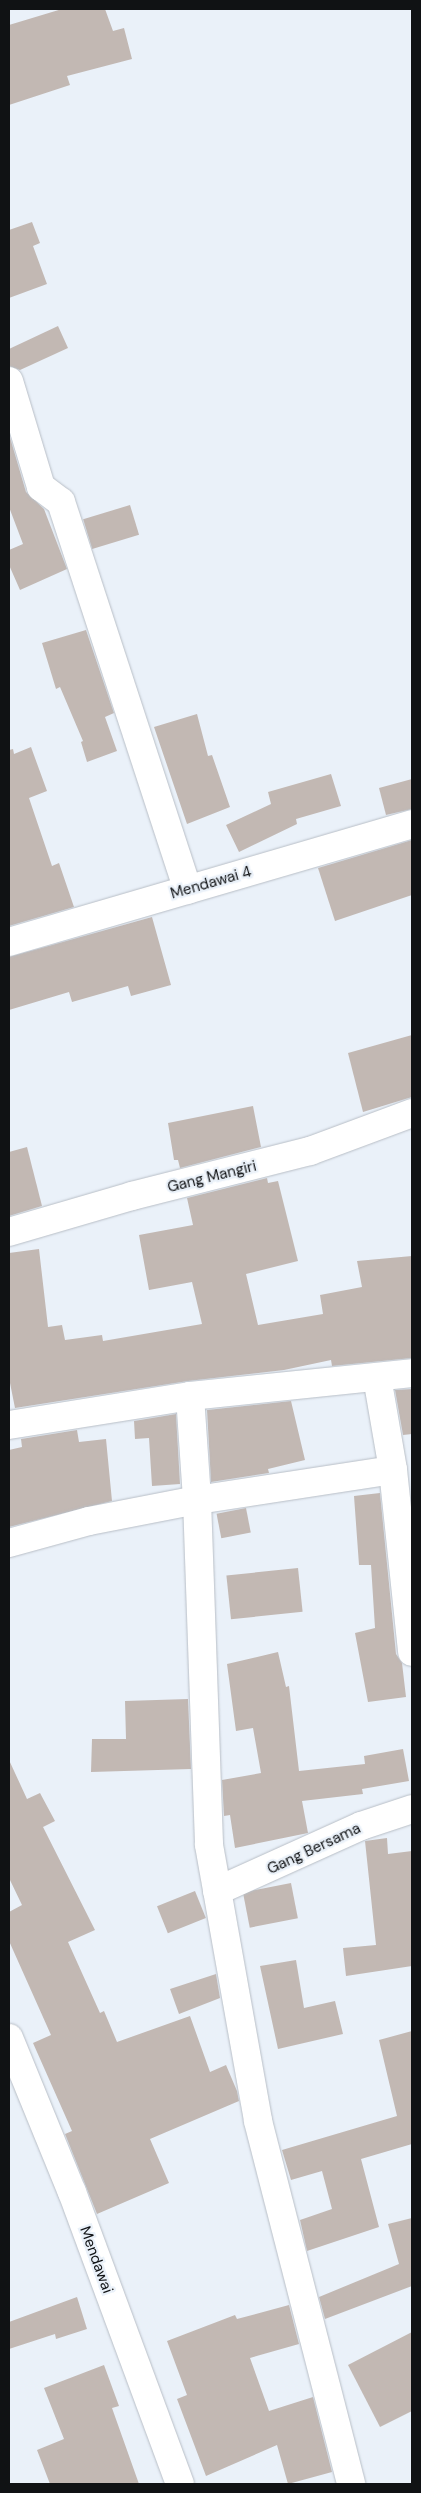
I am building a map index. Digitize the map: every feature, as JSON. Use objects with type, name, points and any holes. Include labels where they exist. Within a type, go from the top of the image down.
[{"type":"street","points":[[9,381],[41,487],[61,502],[188,890]]},
{"type":"street","name":"Mendawai 4","points":[[9,942],[412,824]]},
{"type":"street","name":"Gang Mangiri","points":[[9,1232],[132,1196],[310,1151],[412,1113]]},
{"type":"street","points":[[9,1425],[190,1396],[412,1373]]},
{"type":"street","points":[[377,1377],[393,1470],[412,1652]]},
{"type":"street","points":[[190,1396],[197,1500],[209,1845],[258,2121],[351,2484]]},
{"type":"street","points":[[9,1543],[88,1521],[197,1500],[393,1470]]},
{"type":"street","name":"Gang Bersama","points":[[217,1891],[362,1826],[412,1809]]},
{"type":"street","name":"Mendawai","points":[[9,2038],[72,2192],[180,2484]]},
{"type":"building","points":[[62,9],[105,9],[113,31],[124,28],[132,59],[67,76],[70,85],[9,105],[9,25]]},
{"type":"building","points":[[32,222],[40,243],[33,246],[47,284],[9,298],[9,230]]},
{"type":"building","points":[[58,326],[68,348],[20,370],[9,366],[9,349]]},
{"type":"building","points":[[9,434],[26,492],[44,509],[67,569],[20,590],[9,565],[9,550],[23,544],[9,507]]},
{"type":"building","points":[[130,505],[139,535],[92,549],[83,519]]},
{"type":"building","points":[[86,630],[114,713],[105,717],[117,751],[87,762],[81,742],[83,741],[60,687],[56,689],[42,643]]},
{"type":"building","points":[[197,714],[208,756],[212,755],[230,807],[187,824],[154,727]]},
{"type":"building","points":[[31,747],[47,791],[29,798],[52,866],[59,863],[74,907],[9,926],[9,750],[13,749],[14,754]]},
{"type":"building","points":[[331,774],[341,806],[296,819],[297,824],[239,852],[226,825],[271,804],[268,792]]},
{"type":"building","points":[[412,779],[412,809],[386,815],[379,788]]},
{"type":"building","points":[[412,840],[412,895],[335,921],[318,868]]},
{"type":"building","points":[[152,917],[171,985],[131,996],[128,986],[72,1002],[69,992],[9,1010],[9,957]]},
{"type":"building","points":[[412,1035],[412,1097],[363,1112],[348,1053]]},
{"type":"building","points":[[253,1106],[261,1147],[180,1168],[178,1160],[174,1160],[168,1123]]},
{"type":"building","points":[[27,1147],[42,1206],[9,1216],[9,1152]]},
{"type":"building","points":[[267,1178],[268,1183],[278,1181],[298,1261],[246,1274],[258,1325],[323,1314],[320,1295],[362,1287],[357,1261],[412,1256],[412,1358],[332,1366],[331,1360],[284,1370],[188,1381],[15,1408],[9,1378],[9,1253],[39,1249],[48,1327],[62,1325],[65,1340],[102,1335],[103,1341],[202,1324],[192,1282],[149,1290],[139,1235],[193,1225],[187,1198]]},
{"type":"building","points":[[412,1389],[412,1434],[403,1435],[395,1390]]},
{"type":"building","points":[[291,1401],[305,1460],[268,1469],[269,1473],[211,1482],[207,1410]]},
{"type":"building","points":[[176,1414],[180,1484],[152,1486],[149,1438],[135,1439],[134,1421]]},
{"type":"building","points":[[77,1430],[79,1442],[106,1439],[112,1501],[9,1527],[9,1450],[22,1447],[21,1439]]},
{"type":"building","points":[[380,1493],[396,1654],[402,1663],[406,1697],[368,1702],[355,1633],[375,1628],[371,1565],[359,1565],[354,1496]]},
{"type":"building","points":[[246,1508],[251,1533],[221,1538],[217,1514]]},
{"type":"building","points":[[298,1568],[303,1612],[231,1619],[226,1576]]},
{"type":"building","points":[[278,1652],[286,1687],[289,1686],[299,1771],[365,1764],[364,1756],[403,1749],[409,1781],[362,1789],[363,1794],[302,1801],[308,1833],[235,1848],[230,1815],[224,1816],[222,1780],[261,1773],[253,1728],[236,1731],[227,1664]]},
{"type":"building","points":[[188,1699],[191,1769],[91,1772],[92,1739],[126,1739],[125,1701]]},
{"type":"building","points":[[9,1760],[27,1799],[40,1793],[55,1821],[43,1827],[95,1930],[68,1942],[100,2013],[104,2011],[117,2042],[190,2016],[210,2072],[226,2065],[237,2091],[239,2101],[150,2139],[169,2183],[97,2214],[65,2134],[72,2131],[33,2043],[51,2035],[9,1941],[9,1912],[22,1905],[9,1878]]},
{"type":"building","points":[[387,1838],[388,1854],[412,1851],[412,1966],[346,1976],[343,1948],[376,1945],[365,1841]]},
{"type":"building","points":[[291,1883],[298,1918],[250,1928],[243,1892]]},
{"type":"building","points":[[195,1891],[206,1918],[168,1933],[157,1906]]},
{"type":"building","points":[[296,1960],[304,2008],[335,2001],[343,2034],[278,2049],[260,1966]]},
{"type":"building","points":[[216,1974],[220,1998],[179,2014],[170,1989]]},
{"type":"building","points":[[412,2031],[412,2144],[361,2159],[379,2227],[307,2251],[300,2220],[332,2209],[322,2171],[291,2180],[282,2150],[397,2116],[379,2040]]},
{"type":"building","points":[[412,2218],[412,2286],[325,2319],[319,2297],[399,2264],[388,2224]]},
{"type":"building","points":[[77,2297],[87,2329],[56,2339],[55,2334],[9,2349],[9,2322]]},
{"type":"building","points":[[289,2305],[299,2344],[250,2358],[269,2411],[313,2397],[332,2472],[288,2484],[277,2445],[206,2476],[177,2399],[187,2395],[167,2341],[235,2315],[237,2319]]},
{"type":"building","points":[[412,2332],[412,2411],[380,2427],[348,2365]]},
{"type":"building","points":[[104,2365],[119,2406],[112,2408],[139,2484],[50,2484],[37,2450],[64,2439],[44,2388]]}]
